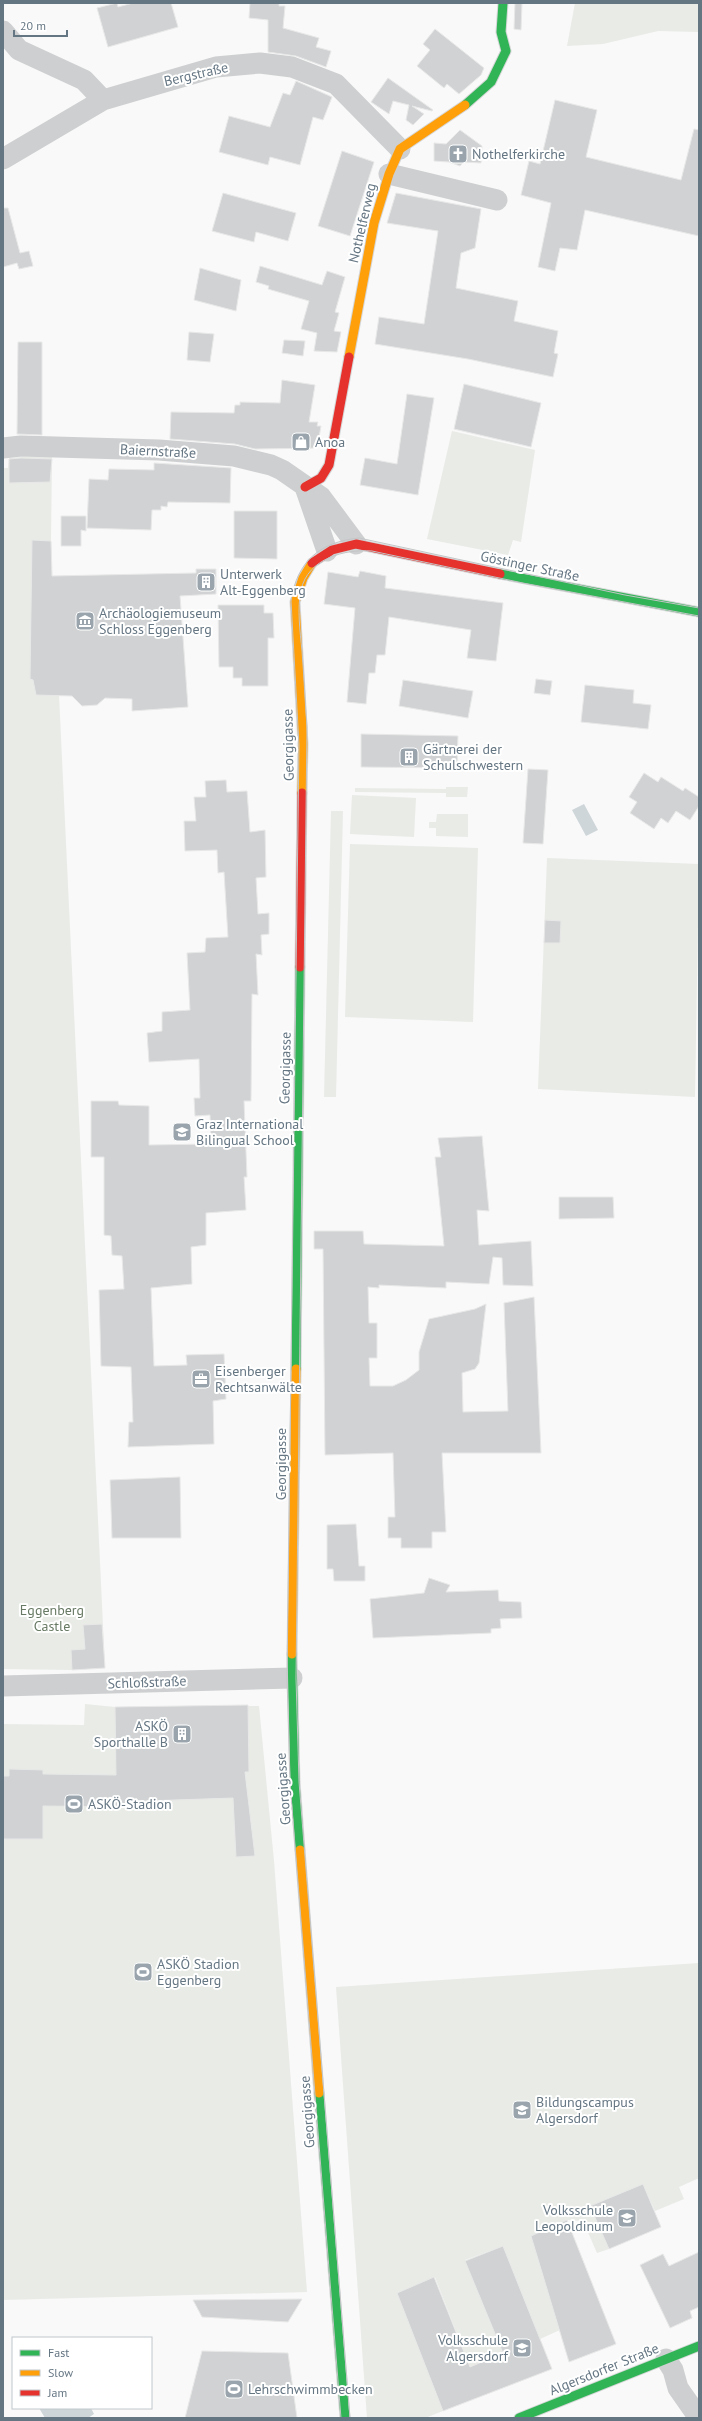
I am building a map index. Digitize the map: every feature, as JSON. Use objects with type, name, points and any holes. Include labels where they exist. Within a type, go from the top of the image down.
[{"type":"main road","points":[[400,149],[473,100],[491,82],[506,51],[501,32],[503,3]]},
{"type":"main road","name":"Nothelferweg","points":[[305,487],[321,478],[329,465],[374,223],[389,174],[400,149]]},
{"type":"main road","name":"Georgigasse","points":[[345,2418],[295,1782],[292,1678],[303,744],[295,602],[304,573],[314,561],[327,551],[356,544]]},
{"type":"main road","name":"Göstinger Straße","points":[[356,544],[524,579],[699,612]]},
{"type":"main road","name":"Algersdorfer Straße","points":[[519,2418],[699,2346]]},
{"type":"street","points":[[3,31],[19,50],[84,80],[103,100]]},
{"type":"street","name":"Bergstraße","points":[[3,159],[103,100],[216,67],[260,63],[292,67],[336,84],[400,149]]},
{"type":"street","points":[[389,174],[497,200]]},
{"type":"street","name":"Baiernstraße","points":[[3,448],[21,446],[159,450],[234,456],[271,465],[288,474],[321,497],[356,544]]},
{"type":"street","points":[[305,487],[327,551]]},
{"type":"street","name":"Schloßstraße","points":[[3,1686],[292,1678]]},
{"type":"street","points":[[666,2359],[673,2370],[678,2388],[699,2418]]},
{"type":"green space","points":[[575,3],[699,3],[699,32],[658,31],[603,44],[567,46]]},
{"type":"green space","points":[[452,431],[535,450],[521,542],[513,540],[508,555],[427,539]]},
{"type":"green space","name":"Eggenberg Castle","points":[[52,455],[51,541],[56,679],[59,695],[105,1668],[72,1670],[3,1669],[3,468],[8,468],[9,458]]},
{"type":"green space","points":[[446,787],[468,787],[467,797],[446,797],[446,793],[355,792],[355,788],[446,789]]},
{"type":"green space","points":[[352,795],[416,798],[414,837],[350,834]]},
{"type":"green space","points":[[331,811],[343,811],[336,1097],[324,1097]]},
{"type":"green space","points":[[437,814],[468,814],[468,837],[436,836],[436,828],[429,828],[429,822],[436,822]]},
{"type":"green space","points":[[350,844],[478,848],[473,1022],[345,1017]]},
{"type":"green space","points":[[547,858],[699,864],[695,1097],[538,1089]]},
{"type":"green space","name":"ASKÖ Stadion Eggenberg","points":[[85,1704],[115,1707],[259,1706],[274,1861],[307,2292],[3,2300],[3,1724],[84,1725]]},
{"type":"green space","name":"Bildungscampus Algersdorf","points":[[699,1963],[699,2178],[679,2187],[684,2199],[655,2211],[643,2184],[590,2206],[609,2249],[597,2253],[583,2221],[567,2220],[562,2329],[540,2339],[503,2246],[465,2260],[503,2353],[470,2367],[435,2277],[397,2293],[443,2411],[425,2418],[367,2418],[336,1987]]},
{"type":"shaded area","points":[[584,804],[598,830],[586,836],[572,810]]},
{"type":"shaded area","points":[[40,2409],[92,2409],[94,2414],[88,2418],[45,2418]]},
{"type":"building","points":[[117,3],[118,7],[133,3],[171,3],[178,27],[108,47],[97,8]]},
{"type":"building","points":[[250,3],[279,3],[279,6],[285,6],[283,28],[319,38],[316,47],[331,51],[326,67],[296,56],[268,52],[268,20],[249,18]]},
{"type":"building","points":[[515,3],[522,3],[521,30],[514,29]]},
{"type":"building","points":[[435,29],[484,68],[481,75],[459,94],[447,84],[444,88],[417,66],[430,50],[423,44]]},
{"type":"building","points":[[388,78],[433,110],[412,106],[424,114],[413,125],[406,120],[409,105],[393,101],[389,114],[371,102]]},
{"type":"building","points":[[296,81],[332,97],[323,120],[313,117],[300,165],[270,157],[268,165],[219,152],[229,116],[270,127],[283,93],[290,95]]},
{"type":"building","points":[[555,100],[597,110],[586,157],[681,180],[694,129],[699,130],[699,236],[585,210],[577,250],[560,248],[555,271],[538,267],[551,203],[521,195],[529,161],[540,164]]},
{"type":"building","name":"Nothelferkirche","points":[[460,130],[482,146],[481,163],[464,162],[460,166],[449,162],[434,161],[434,143],[446,144]]},
{"type":"building","points":[[342,151],[374,162],[350,236],[318,226]]},
{"type":"building","points":[[223,193],[296,213],[288,241],[256,232],[254,242],[212,231]]},
{"type":"building","points":[[396,193],[481,209],[475,248],[461,253],[456,288],[518,301],[514,321],[558,331],[554,353],[558,354],[553,377],[468,359],[375,344],[379,317],[424,324],[438,231],[387,223]]},
{"type":"building","points":[[3,208],[8,208],[20,253],[29,251],[33,266],[19,269],[17,263],[3,267]]},
{"type":"building","points":[[260,266],[322,285],[327,271],[345,277],[335,312],[339,313],[334,331],[341,332],[337,352],[314,351],[317,333],[301,329],[309,301],[268,289],[269,286],[256,282]]},
{"type":"building","points":[[200,268],[241,280],[236,311],[194,300]]},
{"type":"building","points":[[189,332],[214,334],[210,362],[187,360]]},
{"type":"building","points":[[284,340],[305,341],[303,356],[282,353]]},
{"type":"building","points":[[18,342],[42,342],[42,435],[17,434]]},
{"type":"building","points":[[282,380],[315,385],[309,422],[318,422],[317,426],[321,426],[317,448],[255,449],[235,444],[170,439],[171,412],[234,413],[235,405],[240,405],[240,402],[280,403]]},
{"type":"building","points":[[464,384],[541,403],[531,447],[454,429]]},
{"type":"building","points":[[407,394],[434,398],[418,495],[360,485],[365,458],[397,464]]},
{"type":"building","points":[[9,459],[52,459],[50,482],[9,483]]},
{"type":"building","points":[[154,463],[231,468],[230,503],[168,502],[167,507],[161,506],[161,510],[152,510],[151,530],[87,528],[89,479],[108,480],[109,469],[154,470]]},
{"type":"building","points":[[234,511],[277,511],[277,559],[234,558]]},
{"type":"building","points":[[61,516],[86,516],[86,531],[81,530],[81,546],[61,546]]},
{"type":"building","points":[[32,540],[51,541],[52,576],[196,573],[196,569],[216,569],[216,594],[180,596],[188,707],[132,711],[132,699],[105,698],[97,705],[82,706],[72,696],[36,695],[33,680],[30,679]]},
{"type":"building","points":[[360,571],[386,576],[385,588],[503,603],[496,661],[467,658],[471,630],[389,617],[385,655],[377,655],[375,673],[369,673],[366,704],[347,702],[355,608],[324,604],[328,572],[358,577]]},
{"type":"building","points":[[218,605],[264,605],[264,613],[273,613],[274,638],[268,638],[268,686],[242,686],[242,678],[233,678],[233,667],[219,667]]},
{"type":"building","points":[[536,679],[552,681],[550,695],[534,693]]},
{"type":"building","points":[[403,680],[473,691],[468,718],[399,706]]},
{"type":"building","points":[[585,685],[634,690],[633,703],[651,705],[648,729],[581,722]]},
{"type":"building","name":"Gärtnerei der Schulschwestern","points":[[361,734],[458,736],[457,768],[361,767]]},
{"type":"building","points":[[528,769],[548,770],[543,844],[523,843]]},
{"type":"building","points":[[644,773],[658,782],[661,777],[683,791],[685,788],[699,797],[699,806],[690,820],[676,811],[668,823],[661,818],[654,829],[630,813],[637,802],[629,797]]},
{"type":"building","points":[[226,780],[227,792],[247,791],[250,832],[265,830],[266,877],[256,878],[258,914],[269,913],[269,934],[261,935],[262,955],[256,954],[258,995],[252,994],[251,1101],[244,1101],[247,1177],[244,1177],[246,1210],[206,1213],[206,1245],[191,1247],[192,1284],[151,1288],[154,1366],[187,1365],[186,1355],[224,1354],[226,1399],[213,1401],[214,1444],[128,1447],[129,1422],[133,1422],[131,1367],[101,1366],[99,1290],[124,1289],[122,1256],[112,1255],[111,1236],[104,1235],[104,1157],[91,1157],[91,1101],[118,1101],[119,1105],[149,1106],[149,1145],[211,1144],[210,1115],[195,1116],[194,1098],[200,1098],[199,1059],[149,1062],[147,1033],[162,1031],[162,1012],[190,1010],[187,953],[205,952],[206,938],[228,937],[224,872],[218,873],[217,850],[185,851],[184,821],[196,821],[194,797],[206,797],[205,781]]},
{"type":"building","points":[[545,920],[561,921],[560,943],[544,943]]},
{"type":"building","points":[[482,1136],[489,1211],[477,1210],[479,1245],[531,1241],[533,1286],[503,1285],[502,1258],[493,1257],[489,1284],[446,1282],[446,1288],[379,1285],[379,1288],[368,1287],[369,1323],[377,1323],[377,1358],[369,1358],[370,1386],[393,1386],[406,1380],[419,1370],[419,1352],[429,1319],[475,1309],[486,1304],[479,1363],[475,1369],[462,1373],[463,1412],[508,1411],[504,1303],[534,1297],[541,1453],[442,1453],[446,1532],[432,1532],[432,1548],[401,1548],[401,1538],[388,1538],[388,1517],[395,1517],[393,1453],[325,1455],[323,1249],[314,1249],[314,1231],[363,1231],[364,1244],[444,1246],[435,1157],[441,1157],[438,1138]]},
{"type":"building","points":[[559,1197],[613,1197],[614,1218],[559,1219]]},
{"type":"building","points":[[180,1477],[181,1538],[112,1538],[110,1480]]},
{"type":"building","points":[[356,1524],[359,1566],[365,1566],[365,1581],[334,1581],[333,1569],[327,1569],[327,1525]]},
{"type":"building","points":[[429,1578],[450,1585],[446,1592],[498,1590],[499,1601],[521,1602],[522,1618],[500,1619],[501,1628],[491,1629],[491,1633],[373,1638],[370,1599],[424,1593]]},
{"type":"building","points":[[102,1624],[105,1668],[72,1670],[71,1650],[85,1649],[83,1625]]},
{"type":"building","points":[[248,1705],[249,1772],[245,1772],[255,1856],[236,1857],[233,1798],[145,1801],[146,1807],[43,1806],[43,1839],[3,1839],[3,1776],[9,1776],[9,1769],[43,1770],[43,1774],[116,1775],[115,1707]]},
{"type":"building","points":[[643,2184],[661,2227],[609,2249],[590,2206]]},
{"type":"building","points":[[567,2220],[616,2344],[569,2362],[531,2236]]},
{"type":"building","points":[[503,2246],[552,2369],[443,2411],[397,2293],[434,2277],[470,2367],[503,2353],[465,2261]]},
{"type":"building","points":[[699,2252],[699,2307],[690,2311],[692,2318],[670,2328],[640,2265],[663,2254],[669,2266]]},
{"type":"building","points":[[302,2299],[288,2322],[202,2317],[193,2300]]},
{"type":"building","points":[[202,2351],[288,2353],[297,2418],[185,2418]]},
{"type":"tram line","points":[[341,2418],[290,1783],[287,1678],[299,745],[291,601],[294,587],[299,575],[313,556],[322,549],[333,544],[359,538],[625,595],[699,608]]},
{"type":"tram line","points":[[350,2418],[299,1782],[296,1678],[307,727],[299,620],[301,590],[305,579],[311,570],[319,563],[340,554],[372,551],[523,583],[699,616]]},
{"type":"traffic: fast","points":[[465,105],[491,82],[506,51],[501,32],[503,3]]},
{"type":"traffic: fast","points":[[500,574],[699,612]]},
{"type":"traffic: fast","points":[[296,1369],[300,967]]},
{"type":"traffic: fast","points":[[292,1654],[295,1782],[300,1850]]},
{"type":"traffic: fast","points":[[319,2093],[345,2418]]},
{"type":"traffic: fast","points":[[519,2418],[699,2346]]},
{"type":"traffic: slow","points":[[349,357],[374,223],[389,174],[400,149],[465,105]]},
{"type":"traffic: slow","points":[[302,793],[303,744],[295,602],[303,578],[312,563]]},
{"type":"traffic: slow","points":[[292,1654],[296,1369]]},
{"type":"traffic: slow","points":[[300,1850],[319,2093]]},
{"type":"traffic: jam","points":[[305,487],[321,478],[329,465],[349,357]]},
{"type":"traffic: jam","points":[[312,563],[332,550],[356,544],[500,574]]},
{"type":"traffic: jam","points":[[300,967],[302,793]]},
{"type":"place","name":"Nothelferkirche","points":[[458,154]]},
{"type":"place","name":"Anoa","points":[[301,442]]},
{"type":"place","name":"Unterwerk Alt-Eggenberg","points":[[206,582]]},
{"type":"place","name":"Archäologiemuseum Schloss Eggenberg","points":[[85,621]]},
{"type":"place","name":"Gärtnerei der Schulschwestern","points":[[409,757]]},
{"type":"place","name":"Graz International Bilingual School","points":[[182,1132]]},
{"type":"place","name":"Eisenberger Rechtsanwälte","points":[[201,1379]]},
{"type":"place","name":"ASKÖ Sporthalle B","points":[[182,1734]]},
{"type":"place","name":"ASKÖ-Stadion","points":[[74,1804]]},
{"type":"place","name":"ASKÖ Stadion Eggenberg","points":[[143,1972]]},
{"type":"place","name":"Bildungscampus Algersdorf","points":[[522,2110]]},
{"type":"place","name":"Volksschule Leopoldinum","points":[[627,2218]]},
{"type":"place","name":"Volksschule Algersdorf","points":[[522,2348]]},
{"type":"place","name":"Lehrschwimmbecken","points":[[234,2389]]}]
